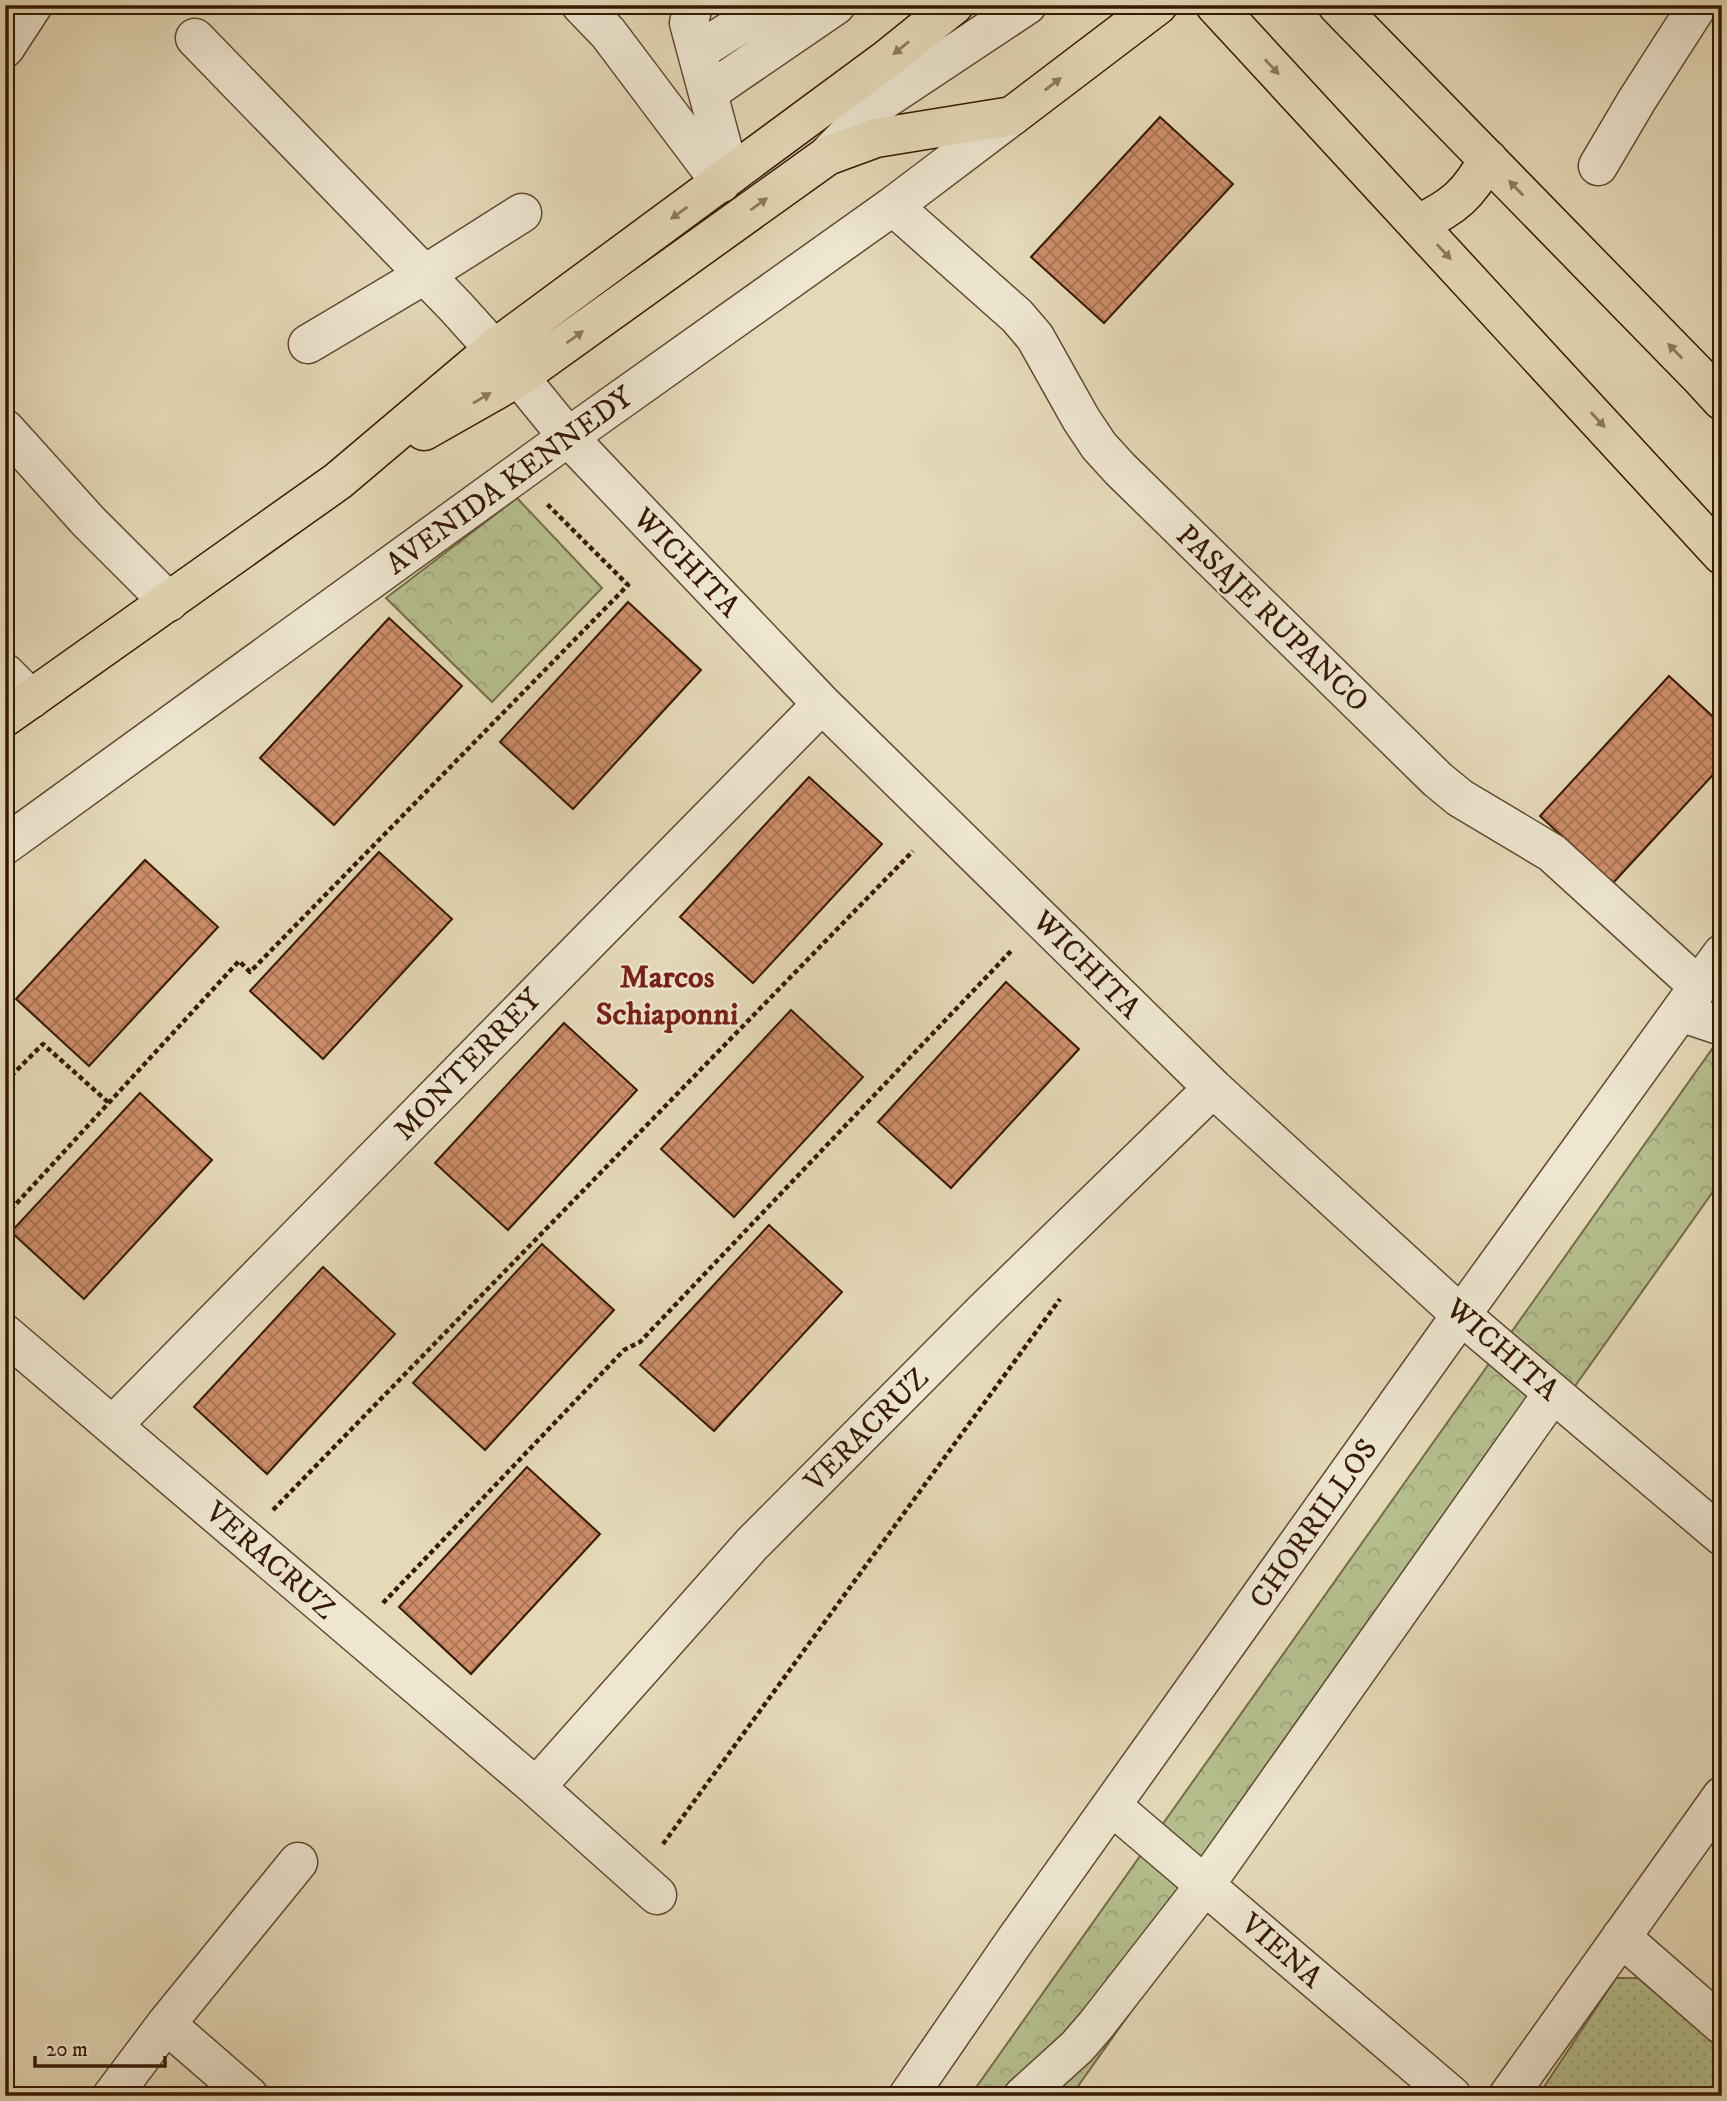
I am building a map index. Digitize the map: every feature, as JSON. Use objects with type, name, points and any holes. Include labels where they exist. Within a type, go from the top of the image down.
[{"type":"main road","name":"AVENIDA KENNEDY","points":[[14,696],[169,602],[338,481],[494,349],[887,59],[954,5]]},
{"type":"main road","name":"AVENIDA KENNEDY","points":[[338,481],[519,377],[827,156],[876,138],[1012,116],[1158,5]]},
{"type":"main road","points":[[1215,5],[1722,555]]},
{"type":"main road","points":[[1337,5],[1722,401]]},
{"type":"main road","points":[[1418,224],[1443,212],[1464,195],[1488,159]]},
{"type":"street","points":[[5,48],[33,5]]},
{"type":"street","points":[[581,5],[608,33],[725,179]]},
{"type":"street","points":[[693,5],[689,23],[709,92],[725,179]]},
{"type":"street","points":[[697,52],[771,5]]},
{"type":"street","points":[[709,92],[836,5]]},
{"type":"street","points":[[875,106],[1027,5]]},
{"type":"street","points":[[1598,166],[1698,5]]},
{"type":"street","name":"WICHITA","points":[[195,38],[494,349],[568,437],[822,704],[1213,1088],[1461,1315],[1722,1536]]},
{"type":"street","name":"AVENIDA KENNEDY","points":[[795,126],[875,106]]},
{"type":"street","name":"AVENIDA KENNEDY","points":[[827,156],[875,106]]},
{"type":"street","name":"AVENIDA KENNEDY","points":[[5,845],[516,474],[893,206],[1012,116]]},
{"type":"street","name":"PASAJE RUPANCO","points":[[893,206],[1017,316],[1035,337],[1099,446],[1120,469],[1438,780],[1460,798],[1552,853],[1689,999]]},
{"type":"street","points":[[307,344],[522,214]]},
{"type":"street","points":[[5,429],[88,520],[169,602]]},
{"type":"street","name":"MONTERREY","points":[[113,1425],[822,704]]},
{"type":"street","name":"CHORRILLOS","points":[[908,2096],[1014,1942],[1722,954]]},
{"type":"street","points":[[1689,999],[1722,1026]]},
{"type":"street","name":"VERACRUZ","points":[[536,1787],[752,1544],[985,1310],[1213,1088]]},
{"type":"street","name":"VERACRUZ","points":[[5,1334],[536,1787],[647,1887]]},
{"type":"street","points":[[1023,2096],[1077,2047],[1096,2025],[1205,1885],[1553,1393]]},
{"type":"street","points":[[1508,2096],[1722,1796]]},
{"type":"street","name":"VIENA","points":[[1112,1805],[1452,2096]]},
{"type":"street","points":[[112,2096],[166,2024],[298,1862]]},
{"type":"street","points":[[1621,1937],[1722,2025]]},
{"type":"street","points":[[166,2024],[249,2096]]},
{"type":"path","points":[[5,1216],[239,961],[250,972],[628,585],[516,474]]},
{"type":"path","points":[[245,1538],[942,821]]},
{"type":"path","points":[[355,1632],[624,1350],[640,1342],[650,1332],[1042,919]]},
{"type":"path","points":[[5,1082],[44,1044],[109,1103]]},
{"type":"path","points":[[647,1887],[1061,1298]]},
{"type":"green space","points":[[517,498],[602,588],[492,702],[386,598]]},
{"type":"green space","points":[[1722,1035],[1722,1179],[1071,2096],[970,2096]]},
{"type":"green space","points":[[1616,1978],[1638,1978],[1722,2049],[1722,2096],[1538,2096]]},
{"type":"building","points":[[1160,117],[1233,184],[1104,323],[1031,257]]},
{"type":"building","points":[[628,602],[701,670],[573,809],[500,742]]},
{"type":"building","points":[[389,618],[462,686],[334,825],[260,758]]},
{"type":"building","points":[[1669,676],[1722,725],[1722,765],[1613,883],[1540,816]]},
{"type":"building","points":[[809,777],[882,844],[753,983],[680,917]]},
{"type":"building","points":[[379,852],[452,919],[323,1059],[250,991]]},
{"type":"building","points":[[145,860],[218,927],[89,1066],[16,999]]},
{"type":"building","points":[[1006,982],[1079,1049],[951,1188],[878,1122]]},
{"type":"building","points":[[791,1010],[863,1077],[734,1217],[661,1149]]},
{"type":"building","points":[[564,1023],[637,1090],[508,1230],[435,1163]]},
{"type":"building","points":[[140,1093],[212,1160],[84,1299],[11,1232]]},
{"type":"building","points":[[769,1225],[842,1292],[714,1431],[640,1365]]},
{"type":"building","points":[[542,1244],[614,1310],[485,1450],[413,1383]]},
{"type":"building","points":[[323,1267],[395,1334],[267,1474],[194,1407]]},
{"type":"building","points":[[527,1467],[600,1534],[471,1674],[399,1607]]},
{"type":"district","name":"Marcos Schiaponni","points":[[667,994]]}]
